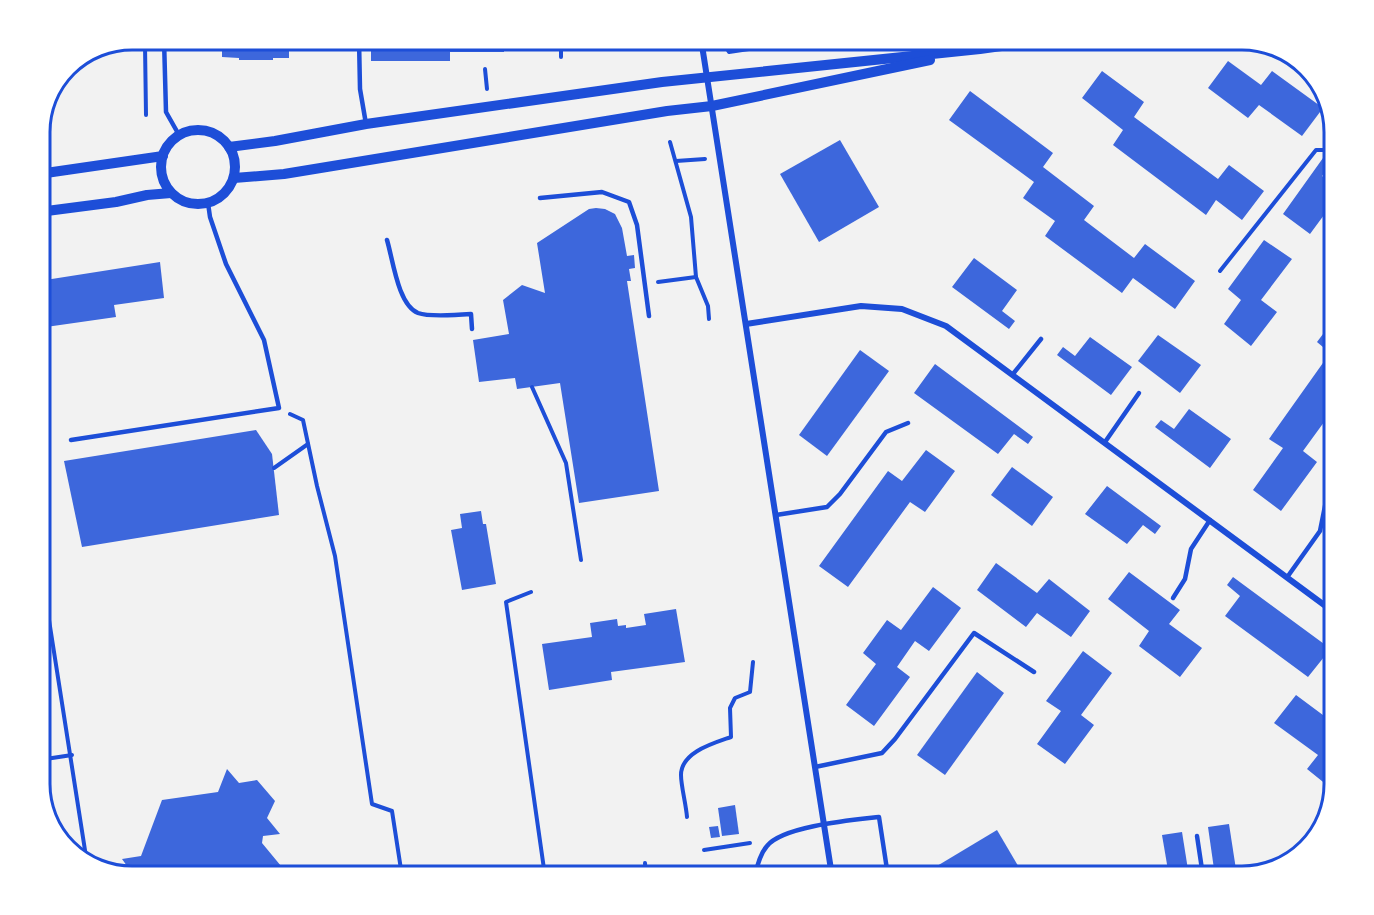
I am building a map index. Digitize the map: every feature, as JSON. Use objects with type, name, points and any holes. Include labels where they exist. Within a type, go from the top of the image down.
[{"type":"street","points":[[703,50],[831,866]]},
{"type":"street","points":[[229,147],[366,124],[707,77],[970,50]]},
{"type":"street","points":[[234,178],[284,174],[667,111],[712,106],[975,50]]},
{"type":"street","points":[[194,130],[207,131],[220,137],[229,147],[234,156],[236,168],[228,189],[219,198],[195,205],[182,201],[171,193],[164,182],[161,169],[167,147],[179,135],[194,130]]},
{"type":"street","points":[[50,172],[163,156]]},
{"type":"street","points":[[50,211],[171,193]]},
{"type":"street","points":[[746,324],[861,306],[902,309],[946,326],[1324,604]]},
{"type":"lane","points":[[164,50],[166,112],[179,135]]},
{"type":"lane","points":[[359,50],[360,89],[366,124]]},
{"type":"lane","points":[[540,198],[602,192],[629,202],[637,225],[649,316]]},
{"type":"lane","points":[[71,440],[279,408],[264,340],[226,264],[210,217],[208,203]]},
{"type":"lane","points":[[387,240],[402,299],[417,313],[471,314],[472,329]]},
{"type":"lane","points":[[1013,374],[1041,339]]},
{"type":"lane","points":[[1106,442],[1139,393]]},
{"type":"lane","points":[[776,515],[827,507],[840,495],[886,432],[908,423]]},
{"type":"lane","points":[[1288,576],[1320,531],[1324,511]]},
{"type":"lane","points":[[1173,598],[1185,579],[1191,549],[1210,520]]},
{"type":"lane","points":[[815,767],[882,753],[974,633],[1034,672]]},
{"type":"lane","points":[[758,866],[767,844],[786,833],[879,817],[886,866]]},
{"type":"lane","points":[[1197,836],[1202,866]]},
{"type":"path","points":[[146,50],[146,116]]},
{"type":"path","points":[[561,50],[561,57]]},
{"type":"path","points":[[728,50],[729,52],[742,50]]},
{"type":"path","points":[[670,142],[691,217],[696,277],[708,306],[709,319]]},
{"type":"path","points":[[1220,271],[1316,150],[1324,150]]},
{"type":"path","points":[[676,161],[720,158]]},
{"type":"path","points":[[645,283],[696,277]]},
{"type":"path","points":[[532,387],[566,463],[581,560]]},
{"type":"path","points":[[279,408],[303,420],[335,556],[372,804],[392,811],[400,866]]},
{"type":"path","points":[[274,468],[308,444]]},
{"type":"path","points":[[531,592],[506,602],[544,866]]},
{"type":"path","points":[[50,622],[86,852]]},
{"type":"path","points":[[687,817],[681,773],[688,760],[706,746],[731,737],[730,708],[735,698],[750,692],[753,662]]},
{"type":"path","points":[[50,758],[72,755]]},
{"type":"building","points":[[222,50],[289,50],[289,58],[273,58],[273,60],[239,60],[239,58],[222,57]]},
{"type":"building","points":[[371,50],[504,50],[504,52],[450,52],[450,61],[371,61]]},
{"type":"building","points":[[1228,61],[1261,85],[1272,71],[1320,106],[1322,110],[1302,136],[1259,105],[1248,118],[1208,88]]},
{"type":"building","points":[[1102,71],[1144,102],[1134,117],[1218,179],[1229,165],[1264,191],[1242,220],[1216,200],[1206,215],[1113,145],[1123,130],[1082,98]]},
{"type":"building","points":[[970,91],[1053,153],[1043,167],[1094,206],[1084,220],[1134,258],[1145,244],[1195,281],[1175,309],[1133,278],[1122,293],[1045,236],[1055,221],[1023,198],[1034,182],[949,120]]},
{"type":"building","points":[[840,140],[879,207],[819,242],[780,174]]},
{"type":"building","points":[[1323,158],[1324,215],[1310,234],[1283,214]]},
{"type":"building","points":[[596,208],[615,214],[622,228],[627,256],[634,255],[635,268],[629,269],[631,281],[627,281],[659,491],[579,503],[560,383],[517,389],[515,378],[479,382],[473,340],[509,334],[503,300],[522,285],[545,293],[537,243],[589,209]]},
{"type":"building","points":[[1264,240],[1292,259],[1261,300],[1277,312],[1251,346],[1224,324],[1241,300],[1228,289]]},
{"type":"building","points":[[974,258],[1017,290],[1002,311],[1015,321],[1009,329],[952,287]]},
{"type":"building","points":[[160,262],[164,298],[114,305],[116,317],[50,326],[50,279]]},
{"type":"building","points":[[1324,333],[1324,348],[1317,342]]},
{"type":"building","points":[[1158,335],[1201,365],[1180,393],[1138,361]]},
{"type":"building","points":[[1090,337],[1132,367],[1111,395],[1057,355],[1063,347],[1075,356]]},
{"type":"building","points":[[860,350],[889,371],[827,456],[799,435]]},
{"type":"building","points":[[1324,361],[1324,422],[1303,451],[1317,462],[1281,511],[1253,490],[1283,448],[1269,439]]},
{"type":"building","points":[[935,364],[1033,437],[1028,444],[1014,434],[998,454],[914,393]]},
{"type":"building","points":[[1189,409],[1231,439],[1210,468],[1155,427],[1161,420],[1174,429]]},
{"type":"building","points":[[256,430],[272,454],[279,515],[82,547],[64,461]]},
{"type":"building","points":[[926,450],[955,471],[925,512],[910,502],[848,587],[819,566],[888,471],[902,481]]},
{"type":"building","points":[[1012,467],[1053,497],[1032,526],[991,495]]},
{"type":"building","points":[[1107,486],[1161,526],[1155,534],[1143,525],[1127,544],[1085,514]]},
{"type":"building","points":[[481,511],[483,524],[486,524],[496,584],[462,590],[451,530],[462,528],[460,514]]},
{"type":"building","points":[[996,563],[1037,593],[1049,579],[1090,611],[1071,637],[1037,613],[1026,627],[977,590]]},
{"type":"building","points":[[1129,572],[1180,610],[1169,624],[1202,648],[1180,677],[1139,646],[1149,631],[1108,599]]},
{"type":"building","points":[[1233,577],[1324,644],[1324,657],[1308,677],[1225,616],[1240,596],[1227,585]]},
{"type":"building","points":[[933,587],[961,608],[929,651],[915,641],[897,667],[910,677],[874,726],[846,705],[876,664],[863,653],[887,620],[901,630]]},
{"type":"building","points":[[676,609],[685,662],[611,672],[612,680],[549,690],[542,644],[592,637],[590,623],[617,619],[618,626],[626,625],[626,628],[646,625],[644,614]]},
{"type":"building","points":[[1083,651],[1112,673],[1081,715],[1094,725],[1065,764],[1037,744],[1061,711],[1046,701]]},
{"type":"building","points":[[977,672],[1004,693],[945,775],[917,755]]},
{"type":"building","points":[[1296,695],[1324,716],[1324,783],[1307,769],[1318,755],[1274,723]]},
{"type":"building","points":[[227,769],[239,783],[257,780],[275,801],[267,818],[280,834],[263,836],[262,843],[281,866],[127,866],[122,859],[141,856],[162,800],[218,792]]},
{"type":"building","points":[[735,805],[739,834],[722,836],[718,808]]},
{"type":"building","points":[[1229,824],[1235,866],[1214,866],[1208,827]]},
{"type":"building","points":[[718,826],[720,837],[711,838],[709,827]]},
{"type":"building","points":[[997,830],[1018,866],[937,866]]},
{"type":"building","points":[[1182,832],[1187,866],[1167,866],[1162,835]]}]
